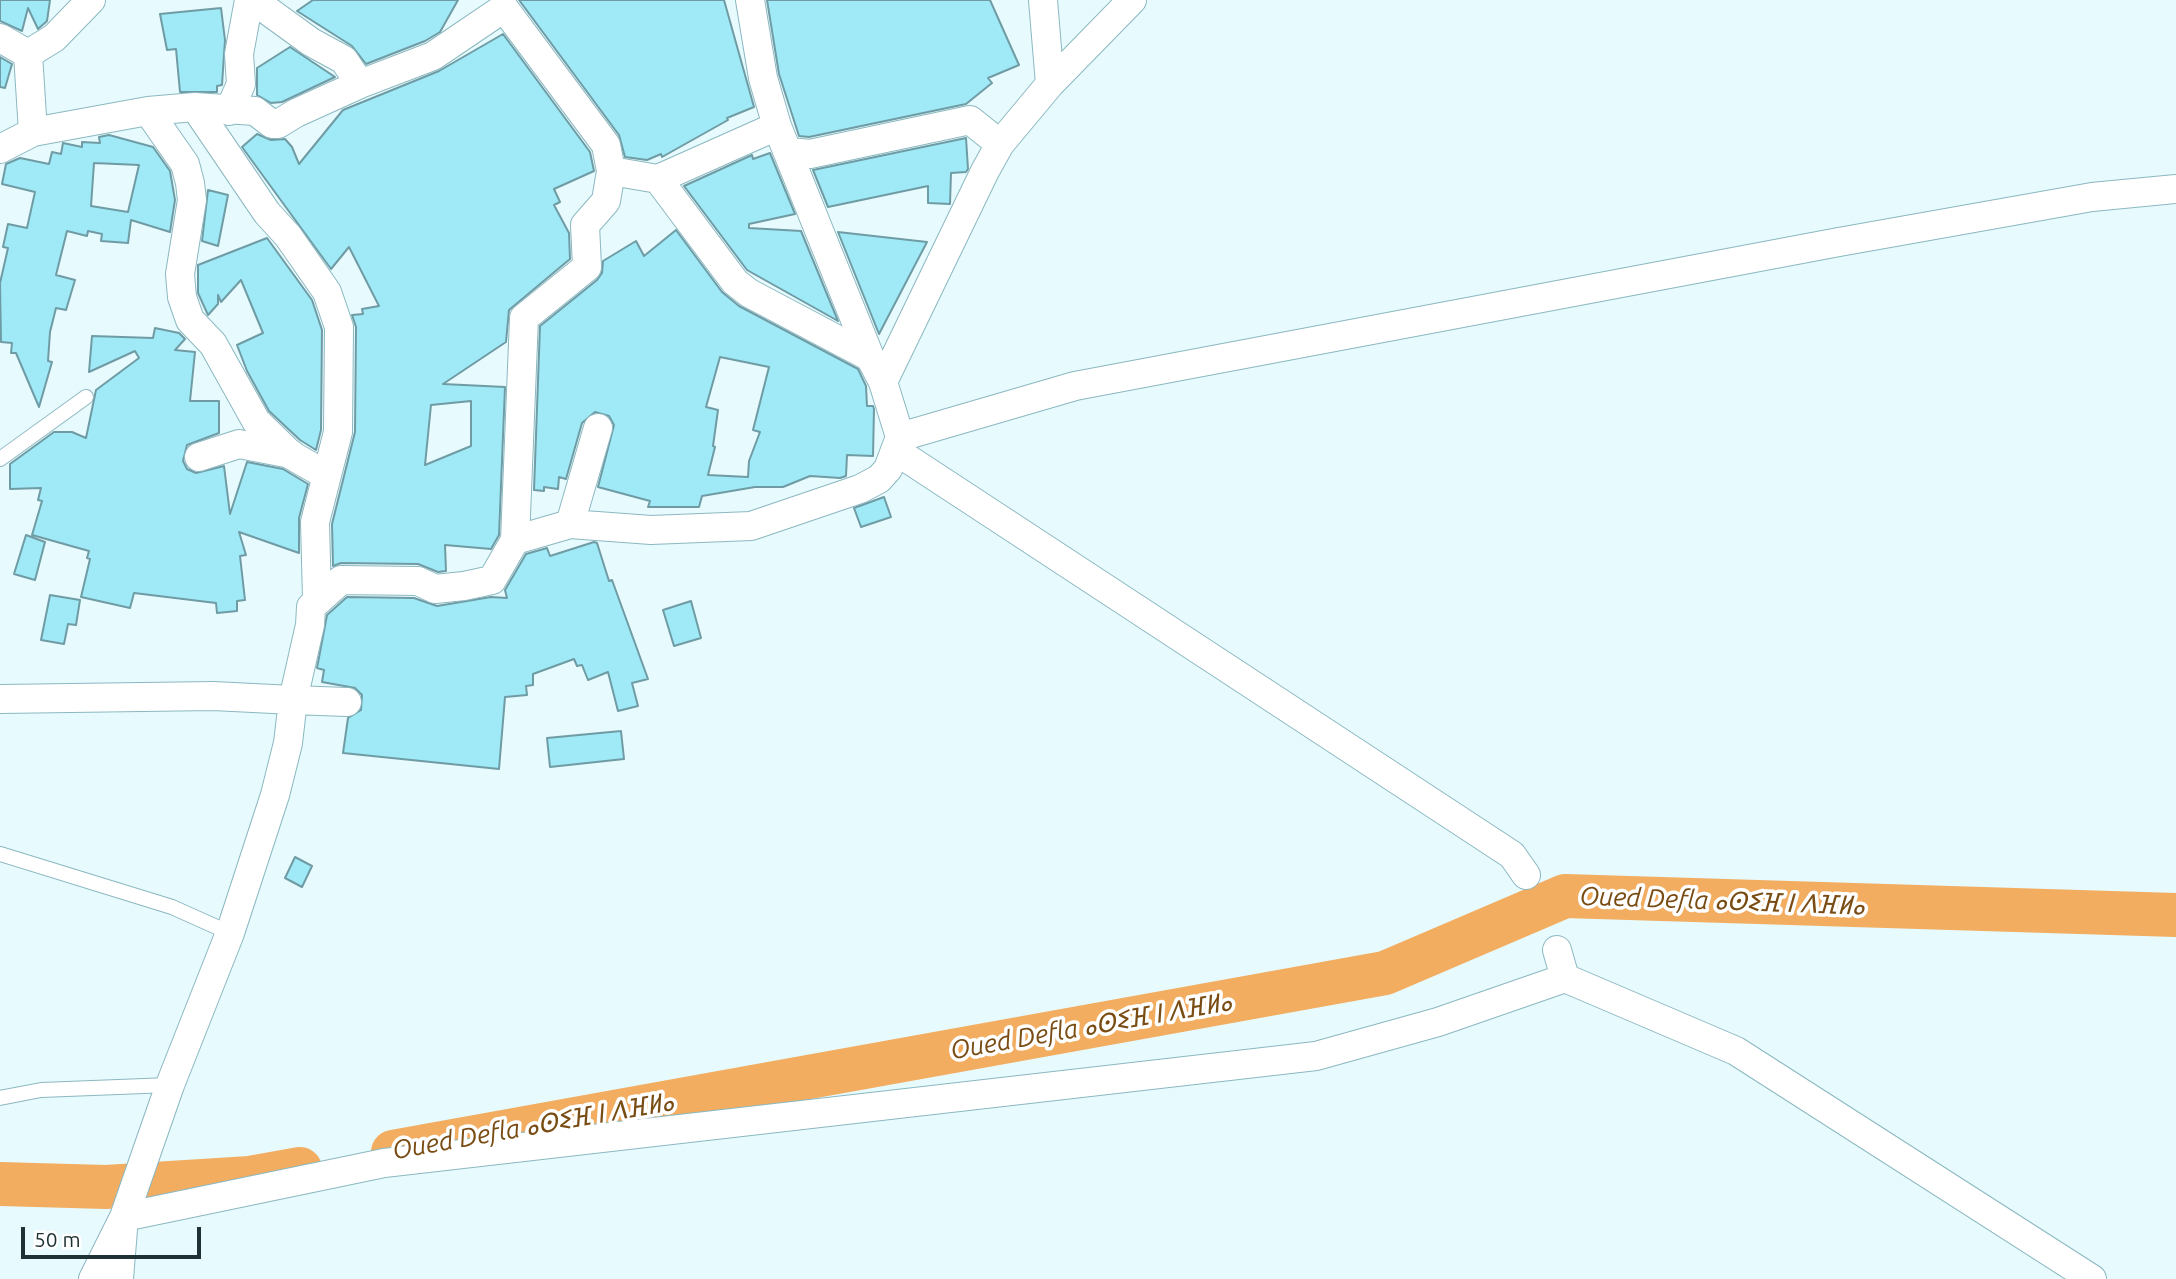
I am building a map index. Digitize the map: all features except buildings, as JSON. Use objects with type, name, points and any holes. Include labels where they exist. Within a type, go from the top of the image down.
[{"type":"street","points":[[28,54],[54,38],[91,0]]},
{"type":"street","points":[[229,111],[241,84],[239,54],[251,0],[311,42],[344,60],[360,84]]},
{"type":"street","points":[[751,0],[763,78],[777,126],[790,152],[870,357],[883,382],[898,444],[1512,855],[1526,875]]},
{"type":"street","points":[[1043,0],[1050,84]]},
{"type":"street","points":[[883,382],[1000,144],[1050,84],[1132,0]]},
{"type":"street","points":[[0,149],[33,132],[148,111],[195,107],[255,111],[272,124],[278,124],[360,84],[433,56],[504,4],[606,145],[611,171],[606,201],[585,225],[587,267],[524,318],[515,540],[492,580],[435,589],[418,581],[341,580],[311,607],[310,625],[293,700],[288,743],[275,795],[230,933],[168,1092],[124,1216],[93,1279]]},
{"type":"street","points":[[0,38],[28,54]]},
{"type":"street","points":[[28,54],[33,132]]},
{"type":"street","points":[[195,107],[267,213],[288,236],[327,292],[340,327],[338,432],[315,522],[317,599]]},
{"type":"street","points":[[148,111],[185,164],[190,183],[192,200],[180,274],[181,298],[190,320],[214,344],[256,421],[291,455],[326,475]]},
{"type":"street","points":[[790,152],[810,154],[970,120],[1000,144]]},
{"type":"street","points":[[611,171],[658,178],[777,126]]},
{"type":"street","points":[[658,178],[735,282],[749,293],[870,357]]},
{"type":"street","points":[[515,540],[570,524],[651,530],[751,526],[860,489],[878,479],[898,444],[1075,386],[1839,242],[2092,197],[2176,189]]},
{"type":"street","points":[[570,524],[598,428]]},
{"type":"street","points":[[198,457],[239,444],[291,455]]},
{"type":"street","points":[[0,699],[213,696],[347,702]]},
{"type":"street","points":[[1556,950],[1565,978]]},
{"type":"street","points":[[124,1216],[384,1163],[1316,1056],[1414,1030],[1565,978],[1737,1051],[2092,1279]]},
{"type":"street","points":[[119,1279],[124,1216]]},
{"type":"lane","points":[[0,459],[86,397]]},
{"type":"lane","points":[[0,854],[172,907],[230,933]]},
{"type":"lane","points":[[0,1098],[41,1090],[168,1092]]},
{"type":"waterway","name":"Oued Defla ⴰⵙⵉⴼ ⵏ ⴷⴼⵍⴰ","points":[[393,1152],[1385,973],[1565,896],[2176,915]]},
{"type":"waterway","name":"Oued Defla ⴰⵙⵉⴼ ⵏ ⴷⴼⵍⴰ","points":[[0,1184],[106,1187],[250,1178],[300,1169]]}]
